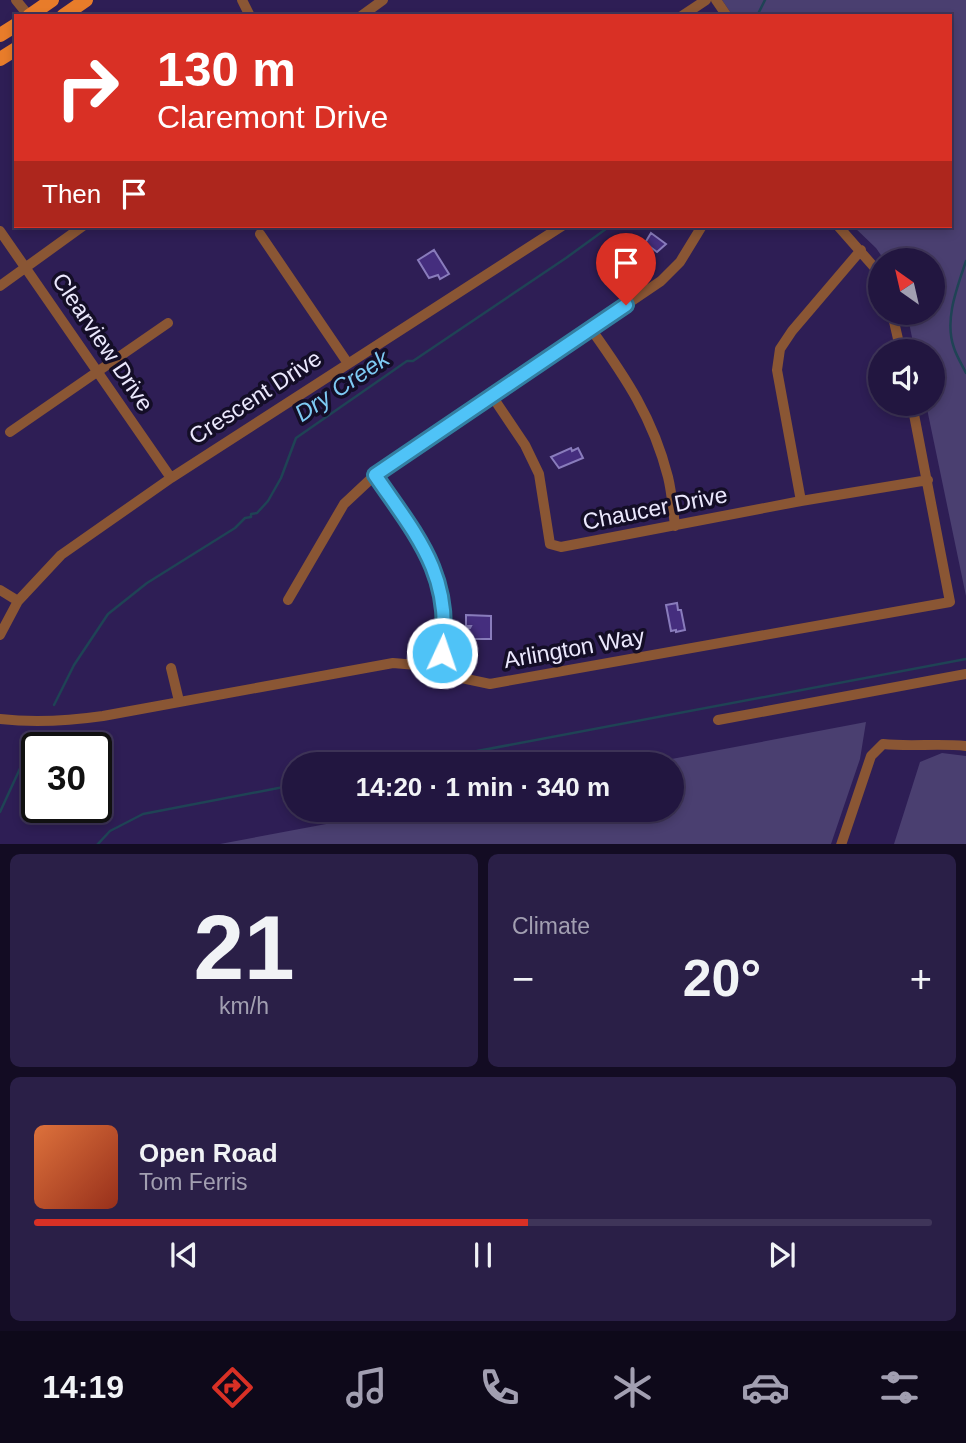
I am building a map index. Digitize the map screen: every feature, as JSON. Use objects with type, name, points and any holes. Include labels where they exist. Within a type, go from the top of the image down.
[{"type":"main road","points":[[67,14],[86,0]]},
{"type":"main road","points":[[32,14],[49,1]]},
{"type":"street","points":[[16,0],[27,14]]},
{"type":"street","points":[[685,14],[706,0]]},
{"type":"street","points":[[364,14],[380,1]]},
{"type":"street","points":[[0,286],[80,228]]},
{"type":"street","name":"Crescent Drive","points":[[0,635],[18,601],[61,555],[171,478],[347,362],[559,228]]},
{"type":"street","points":[[288,600],[345,505],[375,475],[661,281],[680,262],[701,228]]},
{"type":"street","points":[[840,228],[868,259]]},
{"type":"street","name":"Clearview Drive","points":[[0,231],[171,478]]},
{"type":"street","points":[[260,234],[347,362]]},
{"type":"street","points":[[801,501],[777,370],[780,349],[792,331],[861,250]]},
{"type":"street","points":[[10,432],[168,323]]},
{"type":"street","points":[[591,329],[631,385],[655,433],[669,480],[675,526]]},
{"type":"street","name":"Chaucer Drive","points":[[492,396],[525,445],[539,474],[550,544],[561,547],[801,501],[928,480]]},
{"type":"street","points":[[915,416],[928,480]]},
{"type":"street","points":[[375,475],[426,549],[436,574],[444,606],[440,667]]},
{"type":"street","name":"Arlington Way","points":[[0,719],[58,722],[103,716],[393,663],[440,667],[457,677],[490,684],[950,602],[928,480]]},
{"type":"street","points":[[0,590],[18,601]]},
{"type":"street","points":[[171,668],[179,701]]},
{"type":"street","points":[[718,720],[966,674]]},
{"type":"street","points":[[841,844],[871,756],[883,744],[909,747],[943,743],[966,746]]},
{"type":"shaded area","points":[[722,0],[966,0],[966,596],[928,416],[945,416],[945,339],[912,339],[910,326],[945,326],[945,248],[876,248],[855,228],[952,228],[952,14],[732,14]]},
{"type":"shaded area","points":[[866,722],[860,759],[831,844],[220,844],[337,822],[684,822],[684,757]]},
{"type":"shaded area","points":[[942,753],[966,756],[966,844],[894,844],[920,762]]},
{"type":"building","points":[[651,233],[666,244],[657,252],[645,243]]},
{"type":"building","points":[[629,243],[633,247],[635,245],[650,261],[643,267],[642,265],[638,269],[621,250]]},
{"type":"building","points":[[434,250],[449,274],[440,279],[438,275],[429,278],[418,260]]},
{"type":"building","points":[[571,448],[572,451],[578,448],[583,458],[559,468],[551,457]]},
{"type":"building","points":[[677,603],[685,630],[676,632],[671,631],[666,605]]},
{"type":"building","points":[[466,615],[491,616],[491,639],[465,639],[465,628],[471,626],[466,626]]},
{"type":"waterway","name":"Dry Creek","points":[[758,14],[765,0]]},
{"type":"waterway","name":"Dry Creek","points":[[54,705],[74,665],[108,614],[147,583],[235,528],[245,518],[251,517],[251,514],[257,513],[268,501],[281,478],[296,438],[607,228]]},
{"type":"waterway","points":[[966,261],[953,304],[950,326],[954,348],[966,373]]},
{"type":"waterway","points":[[472,752],[966,659]]},
{"type":"waterway","name":"Dry Creek","points":[[0,812],[21,766]]},
{"type":"waterway","points":[[98,844],[110,831],[143,814],[282,787]]},
{"type":"route","points":[[442,653],[444,606],[436,574],[426,549],[375,475],[626,305]]}]
